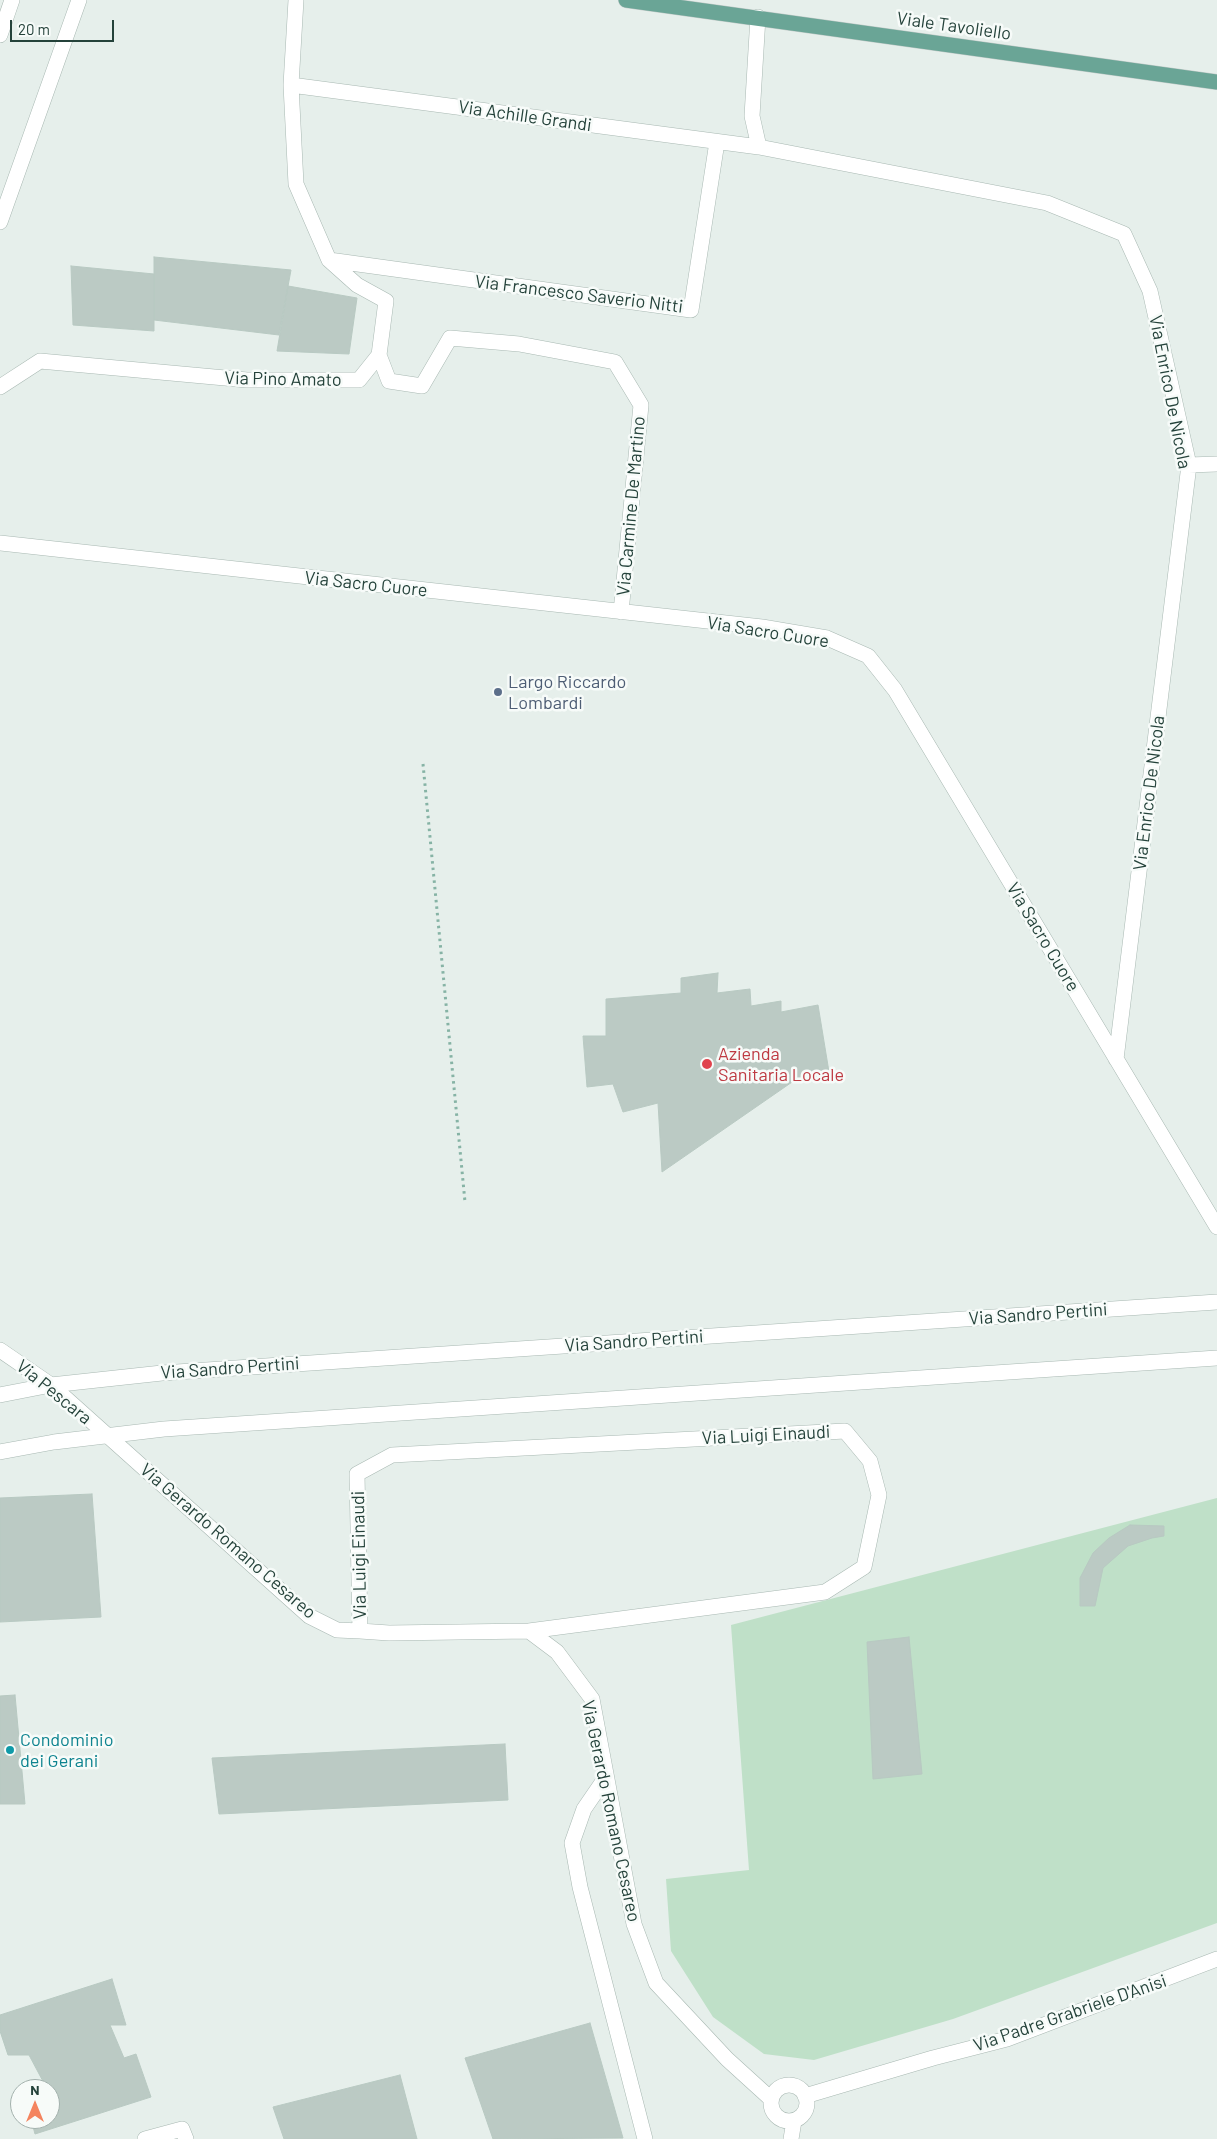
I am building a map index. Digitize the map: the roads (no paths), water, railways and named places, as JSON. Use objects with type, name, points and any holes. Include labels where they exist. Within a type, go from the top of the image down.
[{"type":"main road","name":"Viale Tavoliello","points":[[626,0],[1217,82]]},
{"type":"street","points":[[0,35],[12,0]]},
{"type":"street","points":[[0,222],[78,0]]},
{"type":"street","points":[[296,0],[291,85],[296,184],[329,260],[357,284],[386,301],[379,355]]},
{"type":"street","points":[[758,17],[752,116],[759,147]]},
{"type":"street","name":"Via Achille Grandi","points":[[291,85],[759,147]]},
{"type":"street","name":"Via Francesco Saverio Nitti","points":[[329,260],[691,310],[717,142]]},
{"type":"street","name":"Via Enrico De Nicola","points":[[759,147],[1047,203],[1124,234],[1150,291],[1188,465],[1116,1059]]},
{"type":"street","name":"Via Carmine De Martino","points":[[379,355],[389,381],[422,386],[450,338],[519,344],[615,362],[641,405],[621,612]]},
{"type":"street","name":"Via Pino Amato","points":[[0,387],[40,361],[247,380],[359,380],[379,355]]},
{"type":"street","points":[[1188,465],[1217,464]]},
{"type":"street","name":"Via Sacro Cuore","points":[[0,543],[762,627],[827,638],[868,656],[895,690],[1217,1227]]},
{"type":"street","name":"Via Sandro Pertini","points":[[0,1395],[52,1386],[162,1373],[1217,1302]]},
{"type":"street","name":"Via Pescara","points":[[0,1350],[52,1386],[106,1435]]},
{"type":"street","points":[[0,1452],[54,1442],[174,1428],[1217,1358]]},
{"type":"street","name":"Via Luigi Einaudi","points":[[360,1631],[358,1474],[392,1455],[845,1431],[870,1462],[879,1495],[864,1567],[825,1592],[529,1631]]},
{"type":"street","name":"Via Gerardo Romano Cesareo","points":[[106,1435],[309,1616],[337,1630],[390,1633],[529,1631],[557,1652],[592,1699],[634,1924],[656,1983],[727,2060],[771,2099]]},
{"type":"street","points":[[606,1777],[584,1810],[572,1844],[580,1887],[645,2139]]},
{"type":"street","name":"Via Padre Grabriele D'Anisi","points":[[805,2096],[932,2058],[1007,2039],[1217,1959]]},
{"type":"street","points":[[784,2085],[796,2086],[805,2096],[807,2101],[804,2113],[794,2120],[783,2120],[774,2114],[771,2108],[771,2099],[778,2088],[784,2085]]},
{"type":"street","points":[[792,2139],[794,2120]]},
{"type":"street","points":[[145,2139],[182,2129],[186,2139]]},
{"type":"place","name":"Largo Riccardo Lombardi","points":[[498,692]]},
{"type":"place","name":"Azienda Sanitaria Locale","points":[[707,1064]]},
{"type":"place","name":"Condominio dei Gerani","points":[[10,1750]]}]
